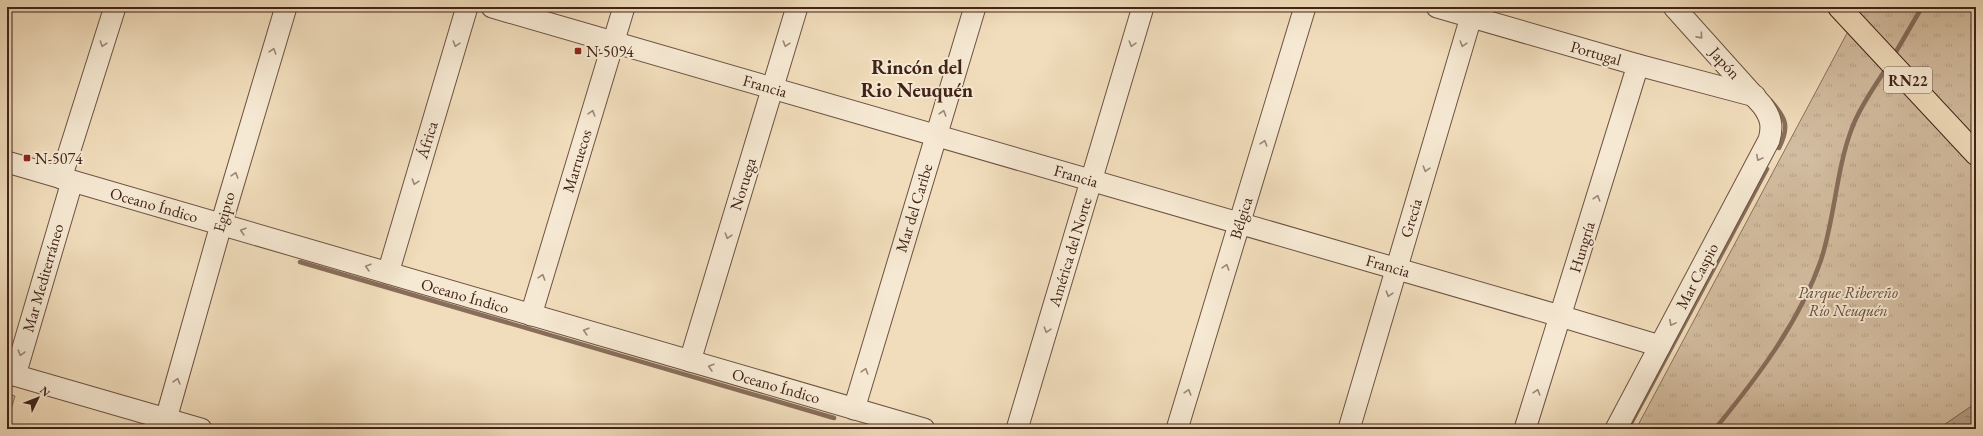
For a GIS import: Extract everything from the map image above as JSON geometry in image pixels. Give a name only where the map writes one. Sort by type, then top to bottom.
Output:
[{"type":"highway","name":"RN22","points":[[1839,7],[1976,154]]},
{"type":"street","name":"Mar Mediterráneo","points":[[11,374],[115,7]]},
{"type":"street","name":"Egipto","points":[[166,419],[221,225],[286,7]]},
{"type":"street","name":"África","points":[[388,273],[467,7]]},
{"type":"street","name":"Francia","points":[[492,7],[1396,268],[1660,346]]},
{"type":"street","name":"Marruecos","points":[[531,315],[624,7]]},
{"type":"street","name":"Noruega","points":[[690,361],[797,7]]},
{"type":"street","name":"Mar del Caribe","points":[[854,409],[975,7]]},
{"type":"street","name":"América del Norte","points":[[1017,429],[1144,7]]},
{"type":"street","name":"Bélgica","points":[[1177,429],[1305,7]]},
{"type":"street","name":"Portugal","points":[[1437,7],[1473,12],[1638,65],[1755,96]]},
{"type":"street","name":"Japón","points":[[1674,7],[1755,96],[1768,113],[1771,122]]},
{"type":"street","name":"Grecia","points":[[1348,429],[1473,12]]},
{"type":"street","name":"Hungría","points":[[1525,429],[1638,65]]},
{"type":"street","name":"Mar Caspio","points":[[1616,429],[1769,140],[1771,122]]},
{"type":"street","name":"Oceano Índico","points":[[7,162],[924,429]]},
{"type":"street","points":[[11,374],[202,429]]},
{"type":"green space","name":"Parque Ribereño Río Neuquén","points":[[1861,7],[1976,7],[1976,403],[1938,429],[1636,429]]},
{"type":"green space","points":[[7,394],[15,396],[7,423]]},
{"type":"water","points":[[1976,403],[1976,429],[1938,429]]},
{"type":"waterway","points":[[1893,57],[1922,7]]},
{"type":"waterway","points":[[1715,429],[1761,370],[1789,328],[1812,283],[1826,244],[1842,160],[1852,128],[1863,104],[1887,67]]},
{"type":"waterway","points":[[1771,101],[1780,112],[1785,123],[1784,134],[1779,148]]},
{"type":"waterway","points":[[1628,429],[1767,169]]},
{"type":"waterway","points":[[300,262],[834,418]]},
{"type":"place","name":"N-5094","points":[[578,51]]},
{"type":"place","name":"N-5074","points":[[27,158]]},
{"type":"district","name":"Rincón del Rio Neuquén","points":[[917,78]]}]
